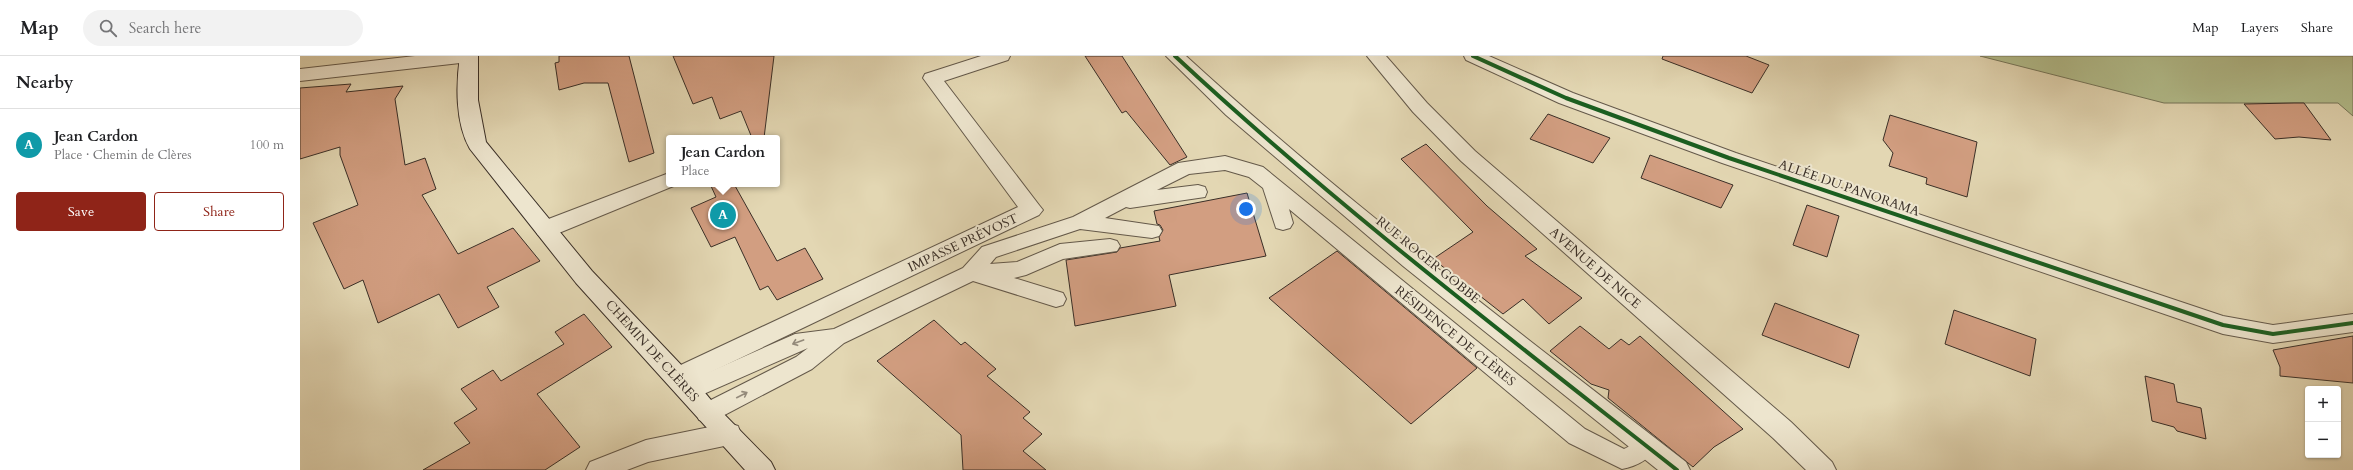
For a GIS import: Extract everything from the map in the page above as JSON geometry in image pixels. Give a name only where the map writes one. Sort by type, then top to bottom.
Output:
[{"type":"street","name":"CHEMIN DE CLÈRES","points":[[469,56],[466,82],[471,124],[478,144],[584,277],[684,384],[707,413],[729,434],[762,470]]},
{"type":"street","points":[[300,75],[469,56]]},
{"type":"street","name":"IMPASSE PRÉVOST","points":[[684,384],[1032,210],[932,78],[1001,56]]},
{"type":"street","name":"RUE ROGER GOBBE","points":[[1175,56],[1233,110],[1411,260],[1677,470]]},
{"type":"street","name":"AVENUE DE NICE","points":[[1376,56],[1394,79],[1442,131],[1503,189],[1782,430],[1823,470]]},
{"type":"street","name":"ALLÉE DU PANORAMA","points":[[1473,56],[1566,98],[1729,158],[2223,325],[2274,334],[2353,323]]},
{"type":"street","points":[[546,229],[666,181]]},
{"type":"street","points":[[599,470],[646,451],[729,434]]},
{"type":"lane","name":"RÉSIDENCE DE CLÈRES","points":[[707,413],[804,363],[837,337],[970,273],[989,252],[1080,222],[1185,168],[1225,163],[1256,172],[1577,436],[1622,459],[1632,457],[1646,445]]},
{"type":"lane","points":[[1272,186],[1283,223]]},
{"type":"lane","name":"RÉSIDENCE DE CLÈRES","points":[[1114,204],[1198,192]]},
{"type":"lane","name":"RÉSIDENCE DE CLÈRES","points":[[1080,222],[1152,231]]},
{"type":"lane","name":"RÉSIDENCE DE CLÈRES","points":[[970,273],[1019,270],[1060,252],[1110,246]]},
{"type":"lane","points":[[970,273],[1056,299]]},
{"type":"lane","name":"RÉSIDENCE DE CLÈRES","points":[[684,384],[802,340],[837,337]]},
{"type":"green space","points":[[1980,56],[2353,56],[2353,116],[2338,103],[2164,103]]},
{"type":"building","points":[[559,56],[629,56],[654,153],[629,162],[608,83],[584,83],[559,90],[555,63],[559,62]]},
{"type":"building","points":[[673,56],[774,56],[764,135],[751,135],[741,111],[720,119],[712,97],[693,104]]},
{"type":"building","points":[[1085,56],[1122,56],[1187,157],[1170,165],[1126,111],[1122,113]]},
{"type":"building","points":[[1663,56],[1746,56],[1769,65],[1752,93],[1662,59]]},
{"type":"building","points":[[351,84],[346,92],[403,86],[395,99],[405,165],[425,158],[436,189],[422,195],[458,254],[513,228],[540,261],[487,287],[499,307],[458,328],[439,294],[378,323],[363,280],[344,289],[313,223],[358,205],[340,155],[340,147],[300,159],[300,88]]},
{"type":"building","points":[[2304,103],[2331,140],[2299,137],[2275,139],[2244,104]]},
{"type":"building","points":[[1548,114],[1610,138],[1593,163],[1530,139]]},
{"type":"building","points":[[1890,115],[1977,142],[1967,197],[1926,184],[1927,178],[1889,166],[1893,153],[1883,140]]},
{"type":"building","points":[[1426,144],[1487,206],[1537,249],[1525,256],[1582,298],[1549,324],[1523,299],[1503,314],[1433,259],[1473,232],[1401,159]]},
{"type":"building","points":[[1650,155],[1733,185],[1721,208],[1641,178]]},
{"type":"building","points":[[711,187],[736,187],[777,261],[805,248],[823,279],[777,300],[768,286],[760,290],[735,237],[711,247],[691,208],[716,197]]},
{"type":"building","points":[[1247,193],[1266,256],[1169,275],[1176,306],[1075,326],[1066,260],[1117,252],[1120,248],[1160,241],[1159,237],[1163,230],[1160,225],[1157,224],[1154,211]]},
{"type":"building","points":[[1807,205],[1839,216],[1827,257],[1793,245]]},
{"type":"building","points":[[1337,251],[1477,368],[1411,424],[1269,298]]},
{"type":"building","points":[[1775,303],[1859,335],[1849,368],[1762,335]]},
{"type":"building","points":[[1954,310],[2036,339],[2030,376],[1945,344]]},
{"type":"building","points":[[584,314],[612,347],[537,394],[580,447],[545,470],[423,470],[470,443],[454,423],[477,409],[461,389],[493,370],[501,381],[564,344],[555,332]]},
{"type":"building","points":[[934,320],[961,345],[965,342],[996,369],[987,376],[1030,412],[1023,418],[1042,434],[1023,451],[1046,470],[963,470],[961,435],[877,361]]},
{"type":"building","points":[[1580,326],[1609,349],[1621,339],[1629,345],[1640,336],[1743,429],[1714,447],[1693,467],[1608,398],[1609,390],[1591,384],[1550,351]]},
{"type":"building","points":[[2353,336],[2353,383],[2280,376],[2280,367],[2273,350]]},
{"type":"building","points":[[2145,376],[2174,384],[2177,402],[2201,408],[2206,439],[2177,431],[2174,427],[2152,421]]},
{"type":"cycle path","points":[[1175,56],[1233,110],[1411,260],[1677,470]]},
{"type":"cycle path","points":[[1473,56],[1566,98],[1729,158],[2223,325],[2273,334],[2353,323]]},
{"type":"place","name":"Jean Cardon","points":[[723,215]]}]
